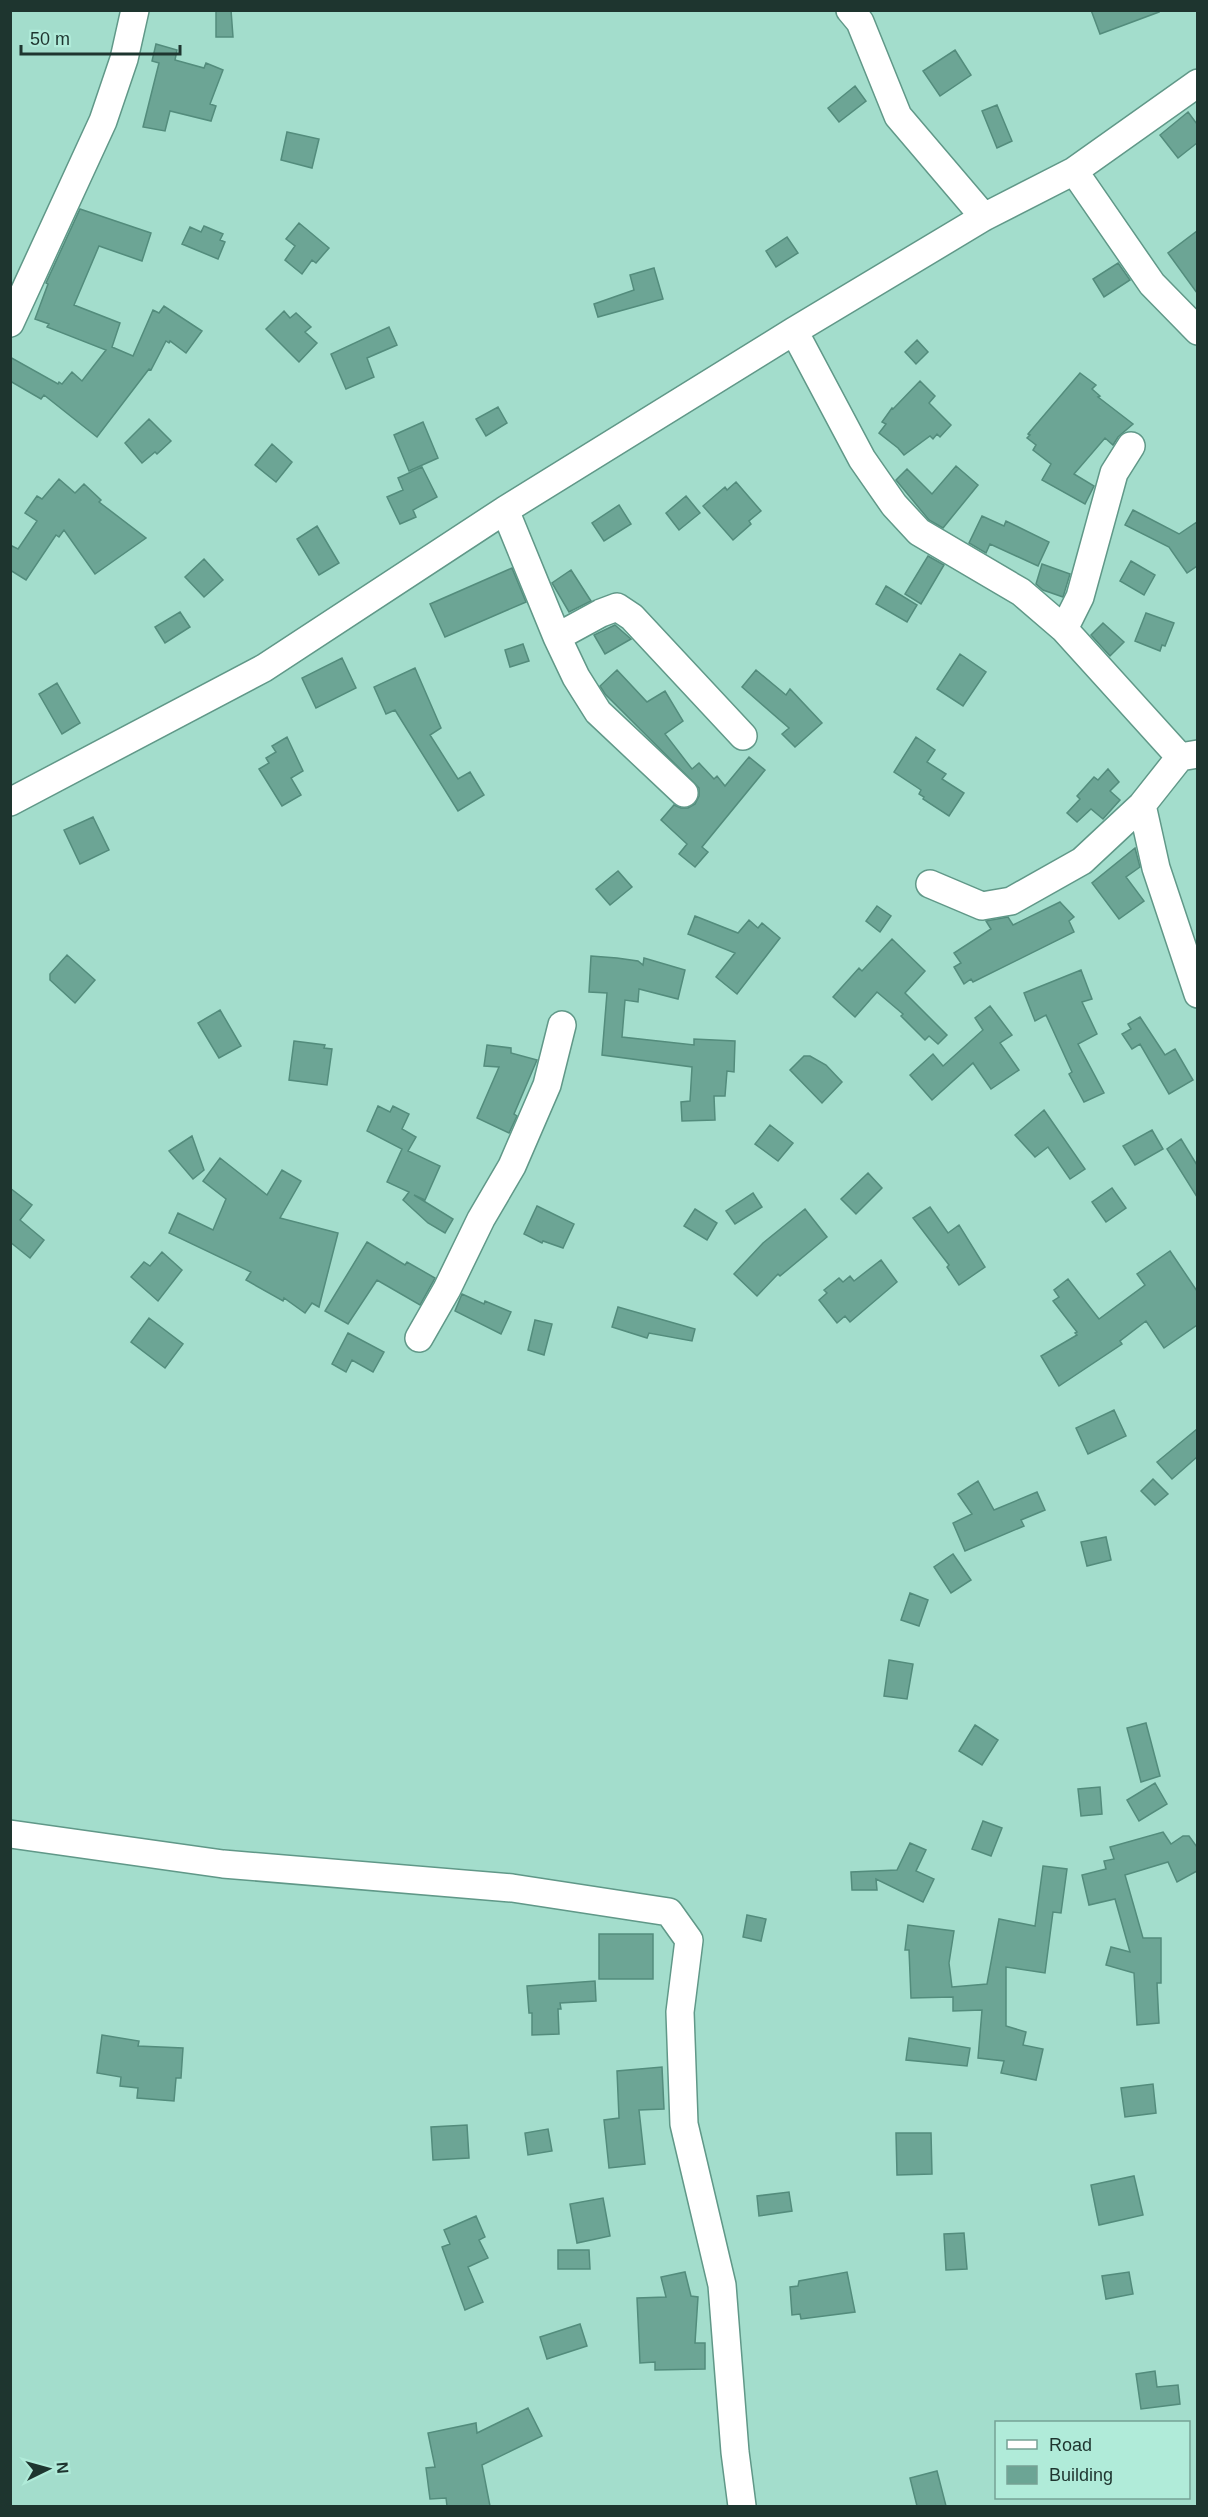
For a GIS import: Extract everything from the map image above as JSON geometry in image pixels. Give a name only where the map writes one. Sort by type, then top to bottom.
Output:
[{"type":"street","points":[[10,323],[103,121],[124,59],[135,10]]},
{"type":"street","points":[[850,10],[860,22],[898,116],[984,217]]},
{"type":"street","points":[[10,802],[264,668],[505,510],[794,331],[984,217],[1074,171],[1197,83]]},
{"type":"street","points":[[1074,171],[1152,284],[1197,331]]},
{"type":"street","points":[[794,331],[862,459],[894,505],[919,532],[1021,592],[1064,629],[1189,755],[1142,805],[1082,861],[1011,901],[982,906],[930,884]]},
{"type":"street","points":[[1064,629],[1080,597],[1114,473],[1131,446]]},
{"type":"street","points":[[505,510],[557,637],[576,677],[598,711],[684,794]]},
{"type":"street","points":[[557,637],[601,613],[617,608],[632,616],[743,736]]},
{"type":"street","points":[[1142,805],[1156,868],[1197,994]]},
{"type":"street","points":[[419,1338],[447,1289],[481,1219],[512,1166],[547,1085],[562,1025]]},
{"type":"street","points":[[10,1834],[223,1864],[512,1888],[669,1912],[689,1940],[680,2012],[684,2124],[722,2285],[735,2452],[742,2506]]},
{"type":"building","points":[[216,10],[231,10],[233,37],[216,37]]},
{"type":"building","points":[[1091,10],[1158,10],[1159,12],[1100,34]]},
{"type":"building","points":[[156,44],[177,50],[175,60],[204,68],[206,63],[223,70],[210,104],[216,106],[211,121],[170,111],[165,131],[143,127],[159,63],[152,61]]},
{"type":"building","points":[[955,50],[971,75],[940,96],[923,71]]},
{"type":"building","points":[[855,86],[866,101],[839,122],[828,108]]},
{"type":"building","points":[[997,105],[1012,141],[997,148],[982,111]]},
{"type":"building","points":[[1188,112],[1197,124],[1197,143],[1178,158],[1160,135]]},
{"type":"building","points":[[287,132],[319,139],[312,168],[281,160]]},
{"type":"building","points":[[80,209],[151,233],[142,261],[99,246],[74,305],[120,323],[112,347],[133,356],[153,310],[159,313],[164,306],[202,331],[186,353],[170,341],[169,343],[166,341],[151,370],[149,369],[97,437],[44,395],[41,399],[10,381],[10,357],[58,384],[59,382],[62,384],[72,372],[82,381],[106,350],[47,327],[49,324],[35,319],[48,284],[46,283]]},
{"type":"building","points":[[299,223],[329,248],[316,263],[312,260],[302,274],[285,260],[295,246],[286,239]]},
{"type":"building","points":[[204,226],[223,234],[220,240],[225,242],[218,259],[182,244],[190,227],[201,232]]},
{"type":"building","points":[[1197,231],[1197,293],[1168,253]]},
{"type":"building","points":[[787,237],[798,253],[776,267],[766,251]]},
{"type":"building","points":[[1118,263],[1130,280],[1104,297],[1093,279]]},
{"type":"building","points":[[654,268],[663,299],[598,317],[594,304],[634,290],[630,275]]},
{"type":"building","points":[[284,311],[290,318],[296,313],[311,327],[305,332],[317,343],[299,362],[266,329]]},
{"type":"building","points":[[389,327],[397,345],[367,358],[374,377],[346,389],[331,354]]},
{"type":"building","points":[[917,340],[928,352],[916,364],[905,352]]},
{"type":"building","points":[[1080,373],[1096,385],[1092,389],[1100,396],[1098,397],[1133,424],[1118,437],[1113,445],[1105,438],[1074,474],[1094,486],[1085,504],[1042,480],[1051,464],[1033,450],[1036,445],[1027,438]]},
{"type":"building","points":[[920,381],[935,396],[929,403],[951,425],[940,437],[937,434],[933,439],[930,436],[904,455],[879,433],[886,424],[882,422],[892,408]]},
{"type":"building","points":[[498,407],[507,423],[486,436],[476,419]]},
{"type":"building","points":[[149,419],[171,441],[157,454],[155,452],[142,463],[125,443]]},
{"type":"building","points":[[423,422],[438,458],[409,471],[394,435]]},
{"type":"building","points":[[272,444],[292,462],[276,482],[255,465]]},
{"type":"building","points":[[956,466],[978,485],[943,528],[929,520],[896,480],[907,469],[932,494]]},
{"type":"building","points":[[422,467],[437,497],[413,510],[416,517],[400,524],[387,497],[403,490],[398,478]]},
{"type":"building","points":[[59,479],[75,493],[84,484],[101,500],[99,502],[146,538],[95,574],[64,530],[59,537],[56,535],[26,580],[10,570],[10,545],[18,549],[37,521],[25,513],[37,496],[42,499]]},
{"type":"building","points":[[736,482],[761,511],[749,521],[751,524],[733,540],[703,506],[725,487],[727,490]]},
{"type":"building","points":[[686,496],[700,513],[679,530],[666,513]]},
{"type":"building","points":[[619,505],[631,524],[604,541],[592,523]]},
{"type":"building","points":[[1133,510],[1179,534],[1197,522],[1197,566],[1187,573],[1169,547],[1125,525]]},
{"type":"building","points":[[982,516],[1004,526],[1006,521],[1049,542],[1038,566],[990,544],[986,553],[969,543]]},
{"type":"building","points":[[317,526],[339,563],[319,575],[297,539]]},
{"type":"building","points":[[928,556],[944,565],[921,604],[905,594]]},
{"type":"building","points":[[204,559],[223,580],[204,597],[185,577]]},
{"type":"building","points":[[1131,561],[1155,575],[1144,595],[1120,581]]},
{"type":"building","points":[[1042,564],[1070,574],[1063,597],[1043,590],[1036,584]]},
{"type":"building","points":[[512,568],[526,602],[445,637],[430,604]]},
{"type":"building","points":[[571,570],[591,601],[569,612],[552,583]]},
{"type":"building","points":[[886,586],[917,605],[907,622],[876,604]]},
{"type":"building","points":[[180,612],[190,627],[165,643],[155,627]]},
{"type":"building","points":[[1146,613],[1174,623],[1165,646],[1162,645],[1160,651],[1135,641]]},
{"type":"building","points":[[1103,623],[1124,642],[1110,656],[1091,635]]},
{"type":"building","points":[[615,625],[631,639],[605,654],[594,635]]},
{"type":"building","points":[[523,644],[529,661],[510,667],[505,650]]},
{"type":"building","points":[[960,654],[986,672],[963,706],[937,689]]},
{"type":"building","points":[[342,658],[356,688],[316,708],[302,678]]},
{"type":"building","points":[[415,668],[441,728],[430,735],[458,779],[470,772],[484,795],[458,811],[395,710],[386,714],[374,687]]},
{"type":"building","points":[[617,670],[647,702],[665,691],[683,721],[665,734],[692,769],[699,763],[714,779],[717,776],[725,786],[749,757],[765,770],[702,847],[708,852],[695,867],[679,854],[687,844],[661,820],[674,805],[688,808],[695,804],[699,796],[699,788],[605,694],[600,686]]},
{"type":"building","points":[[756,670],[786,695],[790,689],[822,723],[795,747],[782,734],[789,728],[742,687]]},
{"type":"building","points":[[57,683],[80,723],[62,734],[39,694]]},
{"type":"building","points":[[287,737],[303,771],[291,778],[301,795],[282,806],[259,769],[269,763],[266,758],[276,752],[272,746]]},
{"type":"building","points":[[916,737],[935,750],[927,762],[946,774],[942,779],[964,793],[949,816],[923,799],[924,797],[919,794],[921,790],[894,772]]},
{"type":"building","points":[[1108,769],[1119,782],[1110,791],[1120,800],[1103,819],[1091,809],[1077,822],[1067,813],[1080,799],[1077,796],[1094,777],[1098,780]]},
{"type":"building","points":[[93,817],[109,850],[80,864],[64,830]]},
{"type":"building","points":[[1135,848],[1140,867],[1126,877],[1144,901],[1119,919],[1092,883]]},
{"type":"building","points":[[618,871],[632,887],[610,905],[596,889]]},
{"type":"building","points":[[1060,902],[1074,917],[1069,921],[1074,932],[973,982],[971,979],[964,984],[954,967],[961,963],[954,953],[991,929],[986,921],[1008,917],[1013,925]]},
{"type":"building","points":[[877,906],[891,916],[880,932],[866,921]]},
{"type":"building","points":[[695,916],[738,933],[749,920],[758,928],[762,923],[780,938],[737,994],[716,977],[735,953],[688,934]]},
{"type":"building","points":[[892,939],[925,971],[905,993],[947,1035],[938,1044],[929,1036],[925,1040],[901,1016],[903,1014],[877,992],[855,1017],[833,997],[859,968],[862,971]]},
{"type":"building","points":[[67,955],[95,980],[75,1003],[50,980],[50,974]]},
{"type":"building","points":[[591,956],[638,961],[643,965],[644,958],[685,970],[678,999],[639,989],[638,1002],[625,1000],[622,1037],[694,1045],[694,1039],[735,1041],[734,1072],[727,1071],[725,1096],[714,1096],[715,1120],[682,1121],[681,1102],[690,1101],[692,1067],[602,1055],[607,993],[589,992]]},
{"type":"building","points":[[1081,970],[1092,999],[1082,1002],[1097,1034],[1078,1044],[1104,1093],[1084,1102],[1069,1074],[1072,1072],[1046,1015],[1035,1021],[1024,993]]},
{"type":"building","points":[[990,1006],[1012,1035],[1000,1043],[1019,1070],[991,1089],[973,1063],[932,1100],[910,1075],[933,1054],[943,1066],[983,1030],[975,1018]]},
{"type":"building","points":[[220,1010],[241,1046],[219,1058],[198,1023]]},
{"type":"building","points":[[1140,1017],[1165,1055],[1175,1049],[1193,1080],[1169,1094],[1140,1044],[1132,1049],[1122,1034],[1131,1029],[1128,1024]]},
{"type":"building","points":[[294,1041],[325,1045],[324,1048],[332,1049],[327,1085],[289,1080]]},
{"type":"building","points":[[487,1045],[511,1048],[511,1053],[537,1060],[514,1114],[517,1116],[509,1133],[477,1118],[499,1067],[484,1066]]},
{"type":"building","points":[[804,1056],[810,1056],[826,1065],[842,1082],[822,1103],[790,1070]]},
{"type":"building","points":[[378,1106],[390,1112],[393,1106],[409,1114],[402,1129],[416,1137],[408,1151],[440,1166],[425,1200],[414,1195],[453,1219],[445,1233],[428,1223],[403,1200],[409,1192],[387,1182],[402,1149],[367,1131]]},
{"type":"building","points":[[1044,1110],[1085,1169],[1070,1179],[1048,1147],[1035,1157],[1015,1135]]},
{"type":"building","points":[[770,1125],[793,1143],[778,1161],[755,1144]]},
{"type":"building","points":[[1152,1130],[1163,1149],[1135,1165],[1123,1146]]},
{"type":"building","points":[[192,1136],[204,1170],[193,1179],[169,1151]]},
{"type":"building","points":[[1181,1139],[1197,1165],[1197,1197],[1167,1149]]},
{"type":"building","points":[[220,1158],[267,1195],[282,1170],[301,1181],[280,1218],[338,1233],[319,1307],[312,1303],[305,1313],[284,1298],[283,1301],[246,1280],[251,1272],[169,1233],[178,1213],[213,1230],[226,1199],[203,1181]]},
{"type":"building","points":[[868,1173],[882,1188],[856,1214],[841,1199]]},
{"type":"building","points":[[10,1188],[32,1205],[20,1220],[44,1240],[30,1258],[10,1242]]},
{"type":"building","points":[[1112,1188],[1126,1208],[1106,1222],[1092,1202]]},
{"type":"building","points":[[753,1193],[762,1207],[735,1224],[726,1211]]},
{"type":"building","points":[[537,1206],[574,1224],[563,1248],[543,1241],[542,1243],[524,1234]]},
{"type":"building","points":[[930,1207],[948,1233],[959,1225],[985,1267],[959,1285],[947,1267],[949,1265],[913,1218]]},
{"type":"building","points":[[695,1209],[717,1223],[707,1240],[684,1226]]},
{"type":"building","points":[[805,1209],[827,1237],[780,1276],[778,1274],[757,1296],[734,1274],[763,1243]]},
{"type":"building","points":[[367,1242],[405,1265],[407,1262],[435,1278],[420,1305],[377,1280],[348,1324],[325,1311]]},
{"type":"building","points":[[1170,1251],[1197,1291],[1197,1325],[1164,1348],[1146,1321],[1120,1341],[1122,1344],[1059,1386],[1041,1356],[1077,1335],[1075,1333],[1077,1332],[1053,1301],[1059,1297],[1054,1290],[1068,1279],[1099,1319],[1145,1285],[1137,1274]]},
{"type":"building","points":[[162,1252],[182,1270],[158,1301],[131,1277],[144,1262],[150,1266]]},
{"type":"building","points":[[881,1260],[897,1282],[850,1322],[845,1316],[837,1323],[819,1300],[827,1293],[824,1290],[839,1278],[843,1282],[850,1276],[854,1281]]},
{"type":"building","points":[[462,1294],[484,1304],[485,1301],[511,1312],[501,1334],[455,1311]]},
{"type":"building","points":[[618,1307],[695,1329],[692,1341],[649,1333],[647,1338],[612,1327]]},
{"type":"building","points":[[149,1318],[183,1344],[165,1368],[131,1342]]},
{"type":"building","points":[[535,1320],[552,1324],[544,1355],[528,1350]]},
{"type":"building","points":[[348,1333],[384,1352],[373,1372],[352,1360],[346,1372],[332,1364]]},
{"type":"building","points":[[1114,1410],[1126,1436],[1088,1454],[1076,1428]]},
{"type":"building","points":[[1197,1429],[1197,1457],[1172,1479],[1157,1462]]},
{"type":"building","points":[[1153,1479],[1168,1494],[1155,1505],[1141,1491]]},
{"type":"building","points":[[978,1481],[994,1510],[1037,1492],[1045,1510],[1021,1520],[1024,1526],[965,1551],[953,1523],[972,1514],[958,1494]]},
{"type":"building","points":[[1106,1537],[1111,1560],[1087,1566],[1081,1542]]},
{"type":"building","points":[[953,1554],[971,1580],[951,1593],[934,1567]]},
{"type":"building","points":[[910,1593],[928,1600],[919,1626],[901,1620]]},
{"type":"building","points":[[889,1660],[913,1664],[907,1699],[884,1696]]},
{"type":"building","points":[[1146,1723],[1160,1776],[1141,1782],[1127,1728]]},
{"type":"building","points":[[975,1725],[998,1740],[982,1765],[959,1751]]},
{"type":"building","points":[[1155,1783],[1167,1804],[1139,1821],[1127,1800]]},
{"type":"building","points":[[1100,1787],[1102,1814],[1081,1816],[1078,1789]]},
{"type":"building","points":[[983,1821],[1002,1828],[991,1856],[972,1849]]},
{"type":"building","points":[[1163,1832],[1171,1844],[1183,1836],[1189,1836],[1197,1847],[1197,1871],[1177,1882],[1168,1862],[1125,1875],[1143,1938],[1161,1938],[1161,1983],[1157,1983],[1159,2023],[1137,2025],[1134,1973],[1106,1965],[1111,1947],[1130,1952],[1115,1899],[1089,1905],[1082,1875],[1106,1869],[1104,1861],[1114,1859],[1110,1847]]},
{"type":"building","points":[[910,1843],[926,1850],[916,1871],[934,1879],[923,1902],[876,1879],[877,1890],[852,1890],[851,1872],[897,1870]]},
{"type":"building","points":[[1043,1866],[1067,1869],[1061,1913],[1053,1912],[1045,1973],[1006,1967],[1006,2026],[1026,2032],[1023,2045],[1043,2049],[1036,2080],[1001,2073],[1004,2061],[978,2058],[982,2010],[953,2011],[953,1997],[911,1998],[909,1950],[905,1950],[908,1925],[954,1931],[949,1963],[952,1987],[987,1984],[999,1919],[1035,1926]]},
{"type":"building","points":[[747,1915],[766,1919],[761,1941],[743,1937]]},
{"type":"building","points":[[599,1934],[653,1934],[653,1979],[599,1979]]},
{"type":"building","points":[[595,1981],[596,2001],[560,2003],[561,2009],[558,2009],[559,2034],[532,2035],[532,2013],[529,2013],[527,1986]]},
{"type":"building","points":[[102,2035],[139,2041],[138,2046],[183,2048],[181,2078],[176,2078],[174,2101],[137,2098],[138,2088],[120,2086],[121,2077],[97,2073]]},
{"type":"building","points":[[909,2038],[970,2048],[967,2066],[906,2060]]},
{"type":"building","points":[[662,2067],[664,2109],[639,2110],[645,2164],[609,2168],[604,2120],[619,2118],[617,2071]]},
{"type":"building","points":[[1153,2084],[1156,2113],[1125,2117],[1121,2088]]},
{"type":"building","points":[[467,2125],[469,2158],[433,2160],[431,2127]]},
{"type":"building","points":[[548,2129],[552,2151],[528,2155],[525,2133]]},
{"type":"building","points":[[896,2133],[931,2133],[932,2174],[897,2175]]},
{"type":"building","points":[[1134,2176],[1143,2215],[1099,2225],[1091,2185]]},
{"type":"building","points":[[789,2192],[792,2211],[759,2216],[757,2196]]},
{"type":"building","points":[[603,2198],[610,2236],[577,2243],[570,2204]]},
{"type":"building","points":[[476,2216],[485,2237],[479,2240],[488,2258],[468,2267],[483,2302],[465,2310],[442,2247],[450,2244],[444,2230]]},
{"type":"building","points":[[964,2233],[967,2269],[946,2270],[944,2234]]},
{"type":"building","points":[[558,2250],[589,2250],[590,2269],[558,2269]]},
{"type":"building","points":[[685,2272],[691,2296],[698,2297],[695,2343],[705,2343],[705,2369],[655,2370],[655,2362],[640,2363],[637,2298],[666,2297],[661,2277]]},
{"type":"building","points":[[847,2272],[855,2312],[801,2319],[800,2314],[792,2315],[790,2287],[798,2286],[799,2281]]},
{"type":"building","points":[[1129,2272],[1133,2294],[1106,2299],[1102,2276]]},
{"type":"building","points":[[580,2324],[587,2346],[547,2359],[540,2337]]},
{"type":"building","points":[[1155,2371],[1157,2387],[1178,2385],[1180,2404],[1141,2409],[1136,2374]]},
{"type":"building","points":[[528,2408],[542,2436],[482,2465],[490,2506],[447,2506],[446,2498],[430,2499],[426,2468],[435,2467],[428,2433],[476,2423],[477,2433]]},
{"type":"building","points":[[937,2471],[946,2506],[917,2506],[910,2478]]}]
